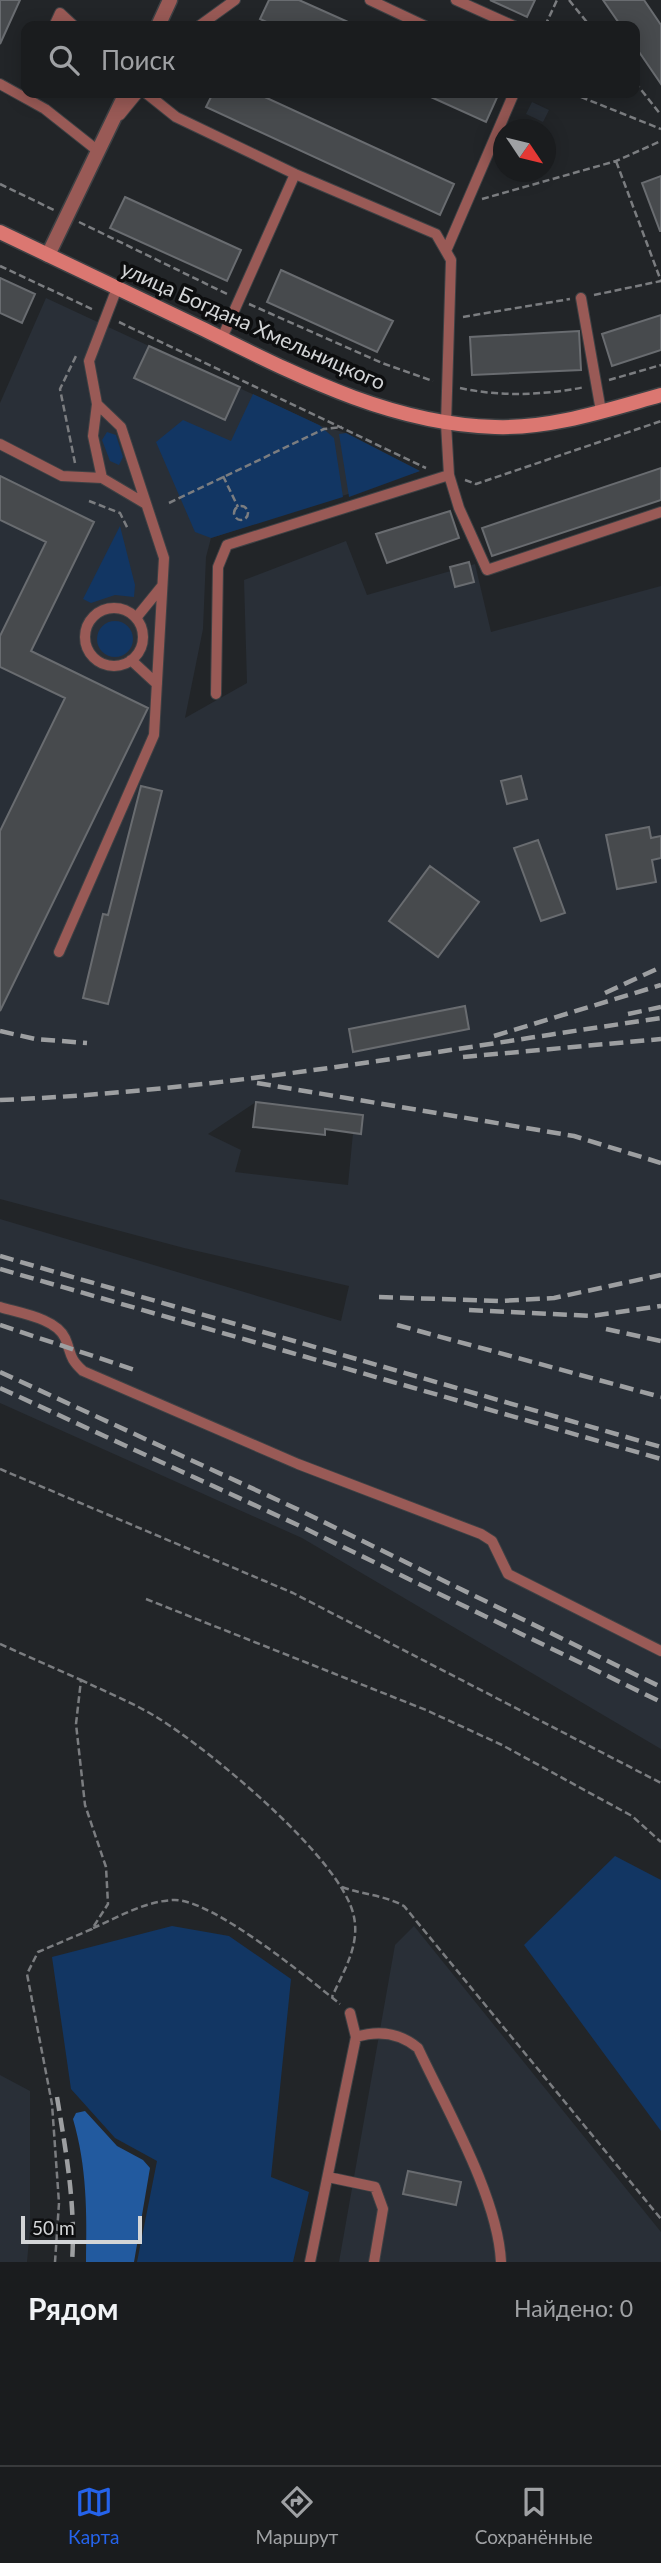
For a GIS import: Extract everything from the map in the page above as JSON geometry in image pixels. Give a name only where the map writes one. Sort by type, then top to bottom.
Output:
[{"type":"main road","name":"улица Богдана Хмельницкого","points":[[0,233],[222,338],[373,405],[446,424],[497,428],[536,425],[661,396]]},
{"type":"street","points":[[160,21],[170,0]]},
{"type":"street","points":[[48,255],[123,98]]},
{"type":"lane","points":[[205,21],[235,0]]},
{"type":"lane","points":[[370,0],[414,21]]},
{"type":"lane","points":[[456,0],[503,21]]},
{"type":"lane","points":[[57,21],[61,13],[69,21]]},
{"type":"lane","points":[[0,84],[21,96]]},
{"type":"lane","points":[[25,98],[45,109],[98,151]]},
{"type":"lane","points":[[106,132],[134,98]]},
{"type":"lane","points":[[152,98],[176,117],[295,174],[436,234],[452,260],[446,424],[449,474],[459,508],[487,570],[661,512]]},
{"type":"lane","points":[[446,251],[512,98]]},
{"type":"lane","points":[[222,338],[295,174]]},
{"type":"lane","points":[[102,478],[93,436],[97,404],[89,361],[117,288]]},
{"type":"lane","points":[[581,298],[601,411]]},
{"type":"lane","points":[[59,952],[154,735],[164,558],[121,427],[97,404]]},
{"type":"lane","points":[[0,444],[62,476],[102,478],[146,505]]},
{"type":"lane","points":[[216,694],[218,567],[227,545],[449,474]]},
{"type":"lane","points":[[136,618],[162,585]]},
{"type":"lane","points":[[110,608],[120,608],[136,618],[143,635],[138,653],[131,660],[113,666],[103,664],[88,652],[85,633],[94,616],[110,608]]},
{"type":"lane","points":[[131,660],[157,684]]},
{"type":"lane","points":[[0,1307],[54,1325],[64,1335],[69,1358],[83,1371],[298,1464],[481,1534],[492,1541],[509,1574],[661,1651]]},
{"type":"lane","points":[[310,2262],[356,2037],[350,2013]]},
{"type":"lane","points":[[356,2037],[372,2032],[405,2037],[418,2048],[477,2174],[491,2213],[501,2262]]},
{"type":"lane","points":[[328,2176],[375,2187],[383,2209],[374,2262]]},
{"type":"path","points":[[547,21],[557,0]]},
{"type":"path","points":[[569,0],[586,21]]},
{"type":"path","points":[[640,88],[661,115]]},
{"type":"path","points":[[584,98],[661,129]]},
{"type":"path","points":[[466,204],[616,161],[661,141]]},
{"type":"path","points":[[450,319],[581,298],[661,281],[616,161]]},
{"type":"path","points":[[0,184],[238,299],[382,363],[448,385],[474,391],[547,393],[597,384],[661,365]]},
{"type":"path","points":[[0,266],[427,468],[476,484],[661,421]]},
{"type":"path","points":[[76,356],[61,389],[78,477]]},
{"type":"path","points":[[169,503],[324,429],[344,427]]},
{"type":"path","points":[[223,476],[238,507]]},
{"type":"path","points":[[89,501],[120,513],[128,529]]},
{"type":"path","points":[[0,1469],[293,1593],[661,1783]]},
{"type":"path","points":[[146,1599],[426,1710],[502,1745],[632,1816],[661,1842]]},
{"type":"path","points":[[0,1644],[156,1717],[205,1751],[313,1849],[342,1887],[354,1916],[354,1950],[332,1997]]},
{"type":"path","points":[[81,1680],[76,1724],[85,1805],[106,1867],[108,1904],[92,1929]]},
{"type":"path","points":[[342,1887],[363,1895],[384,1895],[404,1906],[661,2219]]},
{"type":"path","points":[[55,2262],[59,2203],[52,2104],[27,1974],[38,1952],[145,1905],[176,1899],[217,1914],[350,2013]]},
{"type":"shaded area","points":[[532,102],[549,110],[544,119],[526,114]]},
{"type":"shaded area","points":[[46,298],[319,425],[346,433],[420,471],[211,538],[206,557],[203,629],[185,718],[247,683],[244,580],[346,541],[367,595],[475,564],[491,632],[661,586],[661,1749],[302,1538],[0,1403],[0,1219],[341,1321],[349,1286],[184,1248],[0,1199],[0,403]],"holes":[[[256,1102],[363,1115],[361,1133],[353,1133],[348,1185],[235,1172],[241,1150],[208,1134]]]},
{"type":"shaded area","points":[[253,394],[319,425],[334,438],[343,497],[211,538],[195,532],[156,442],[183,420],[231,441]]},
{"type":"shaded area","points":[[107,432],[116,435],[123,457],[119,465],[110,461],[102,440]]},
{"type":"shaded area","points":[[346,433],[420,471],[349,497],[339,434]]},
{"type":"shaded area","points":[[120,526],[135,585],[134,597],[115,595],[91,603],[83,599]]},
{"type":"shaded area","points":[[115,621],[128,626],[133,639],[128,652],[115,657],[102,652],[97,639],[102,626]]},
{"type":"shaded area","points":[[615,1856],[661,1880],[661,2131],[524,1945]]},
{"type":"shaded area","points":[[172,1926],[229,1936],[291,1979],[271,2177],[309,2192],[293,2262],[137,2262],[157,2161],[115,2138],[71,2089],[52,1957]]},
{"type":"shaded area","points":[[414,1926],[661,2232],[661,2262],[339,2262],[395,1945]]},
{"type":"shaded area","points":[[0,2075],[30,2091],[30,2229],[27,2262],[0,2262]]},
{"type":"shaded area","points":[[85,2111],[117,2146],[143,2160],[150,2168],[134,2262],[86,2262],[84,2172],[73,2119],[76,2113]]},
{"type":"building","points":[[0,0],[20,0],[0,44]]},
{"type":"building","points":[[269,0],[299,0],[346,21],[264,21],[260,19]]},
{"type":"building","points":[[490,0],[535,0],[527,17]]},
{"type":"building","points":[[603,0],[644,0],[661,25],[661,84],[640,53],[640,21],[618,21]]},
{"type":"building","points":[[210,98],[267,98],[454,184],[440,215],[206,107]]},
{"type":"building","points":[[433,98],[497,98],[486,122]]},
{"type":"building","points":[[661,176],[661,231],[660,231],[642,183]]},
{"type":"building","points":[[125,197],[241,250],[227,281],[110,228]]},
{"type":"building","points":[[281,270],[393,321],[377,352],[267,302]]},
{"type":"building","points":[[0,278],[35,294],[22,323],[0,313]]},
{"type":"building","points":[[661,315],[661,350],[612,366],[602,334]]},
{"type":"building","points":[[579,331],[581,370],[472,375],[470,337]]},
{"type":"building","points":[[149,346],[240,387],[225,420],[134,378]]},
{"type":"building","points":[[661,468],[661,500],[492,556],[482,528]]},
{"type":"building","points":[[0,476],[94,522],[31,651],[148,708],[0,1011],[0,831],[65,698],[0,667],[0,636],[46,542],[0,520]]},
{"type":"building","points":[[450,511],[459,538],[387,563],[376,534]]},
{"type":"building","points":[[469,562],[474,582],[455,587],[450,567]]},
{"type":"building","points":[[521,776],[527,799],[507,804],[501,781]]},
{"type":"building","points":[[141,786],[162,791],[108,1004],[83,998],[103,914],[108,915]]},
{"type":"building","points":[[649,827],[651,838],[661,836],[661,858],[652,860],[656,882],[617,889],[606,835]]},
{"type":"building","points":[[538,840],[565,913],[541,921],[514,848]]},
{"type":"building","points":[[430,866],[479,902],[438,957],[389,921]]},
{"type":"building","points":[[465,1006],[469,1029],[353,1052],[349,1029]]},
{"type":"building","points":[[256,1102],[363,1115],[361,1134],[325,1129],[325,1135],[253,1127]]},
{"type":"building","points":[[408,2171],[461,2182],[456,2205],[403,2194]]},
{"type":"railway","points":[[605,993],[661,967]]},
{"type":"railway","points":[[494,1036],[661,985]]},
{"type":"railway","points":[[628,1014],[661,1007]]},
{"type":"railway","points":[[0,1100],[249,1079],[661,1018]]},
{"type":"railway","points":[[0,1031],[35,1039],[87,1043]]},
{"type":"railway","points":[[463,1057],[661,1039]]},
{"type":"railway","points":[[257,1083],[574,1136],[661,1163]]},
{"type":"railway","points":[[0,1256],[661,1447]]},
{"type":"railway","points":[[0,1269],[661,1459]]},
{"type":"railway","points":[[379,1297],[499,1301],[554,1298],[661,1275]]},
{"type":"railway","points":[[469,1310],[592,1316],[661,1306]]},
{"type":"railway","points":[[0,1325],[138,1371]]},
{"type":"railway","points":[[397,1325],[661,1397]]},
{"type":"railway","points":[[606,1329],[661,1341]]},
{"type":"railway","points":[[0,1372],[297,1509],[661,1687]]},
{"type":"railway","points":[[0,1388],[300,1526],[661,1702]]},
{"type":"railway","points":[[57,2097],[71,2200],[72,2262]]}]
